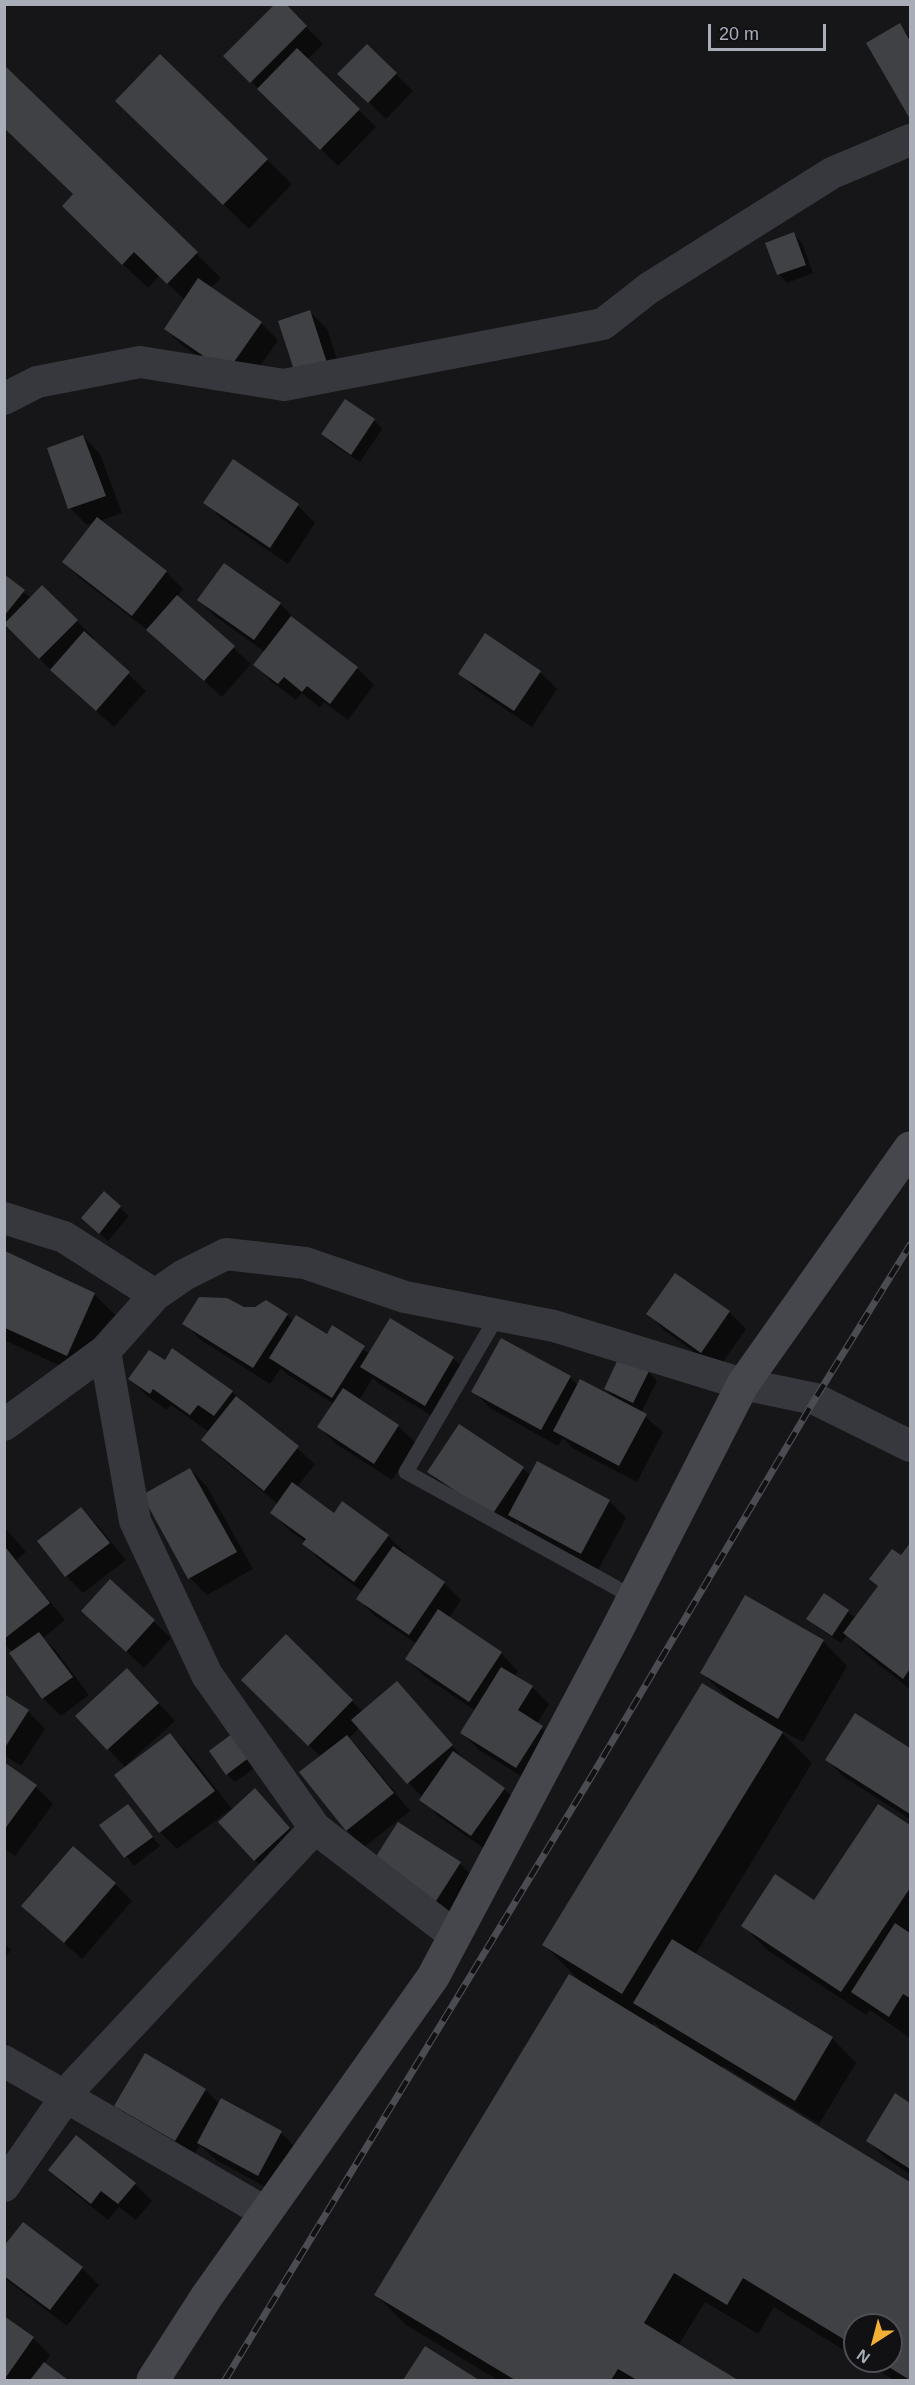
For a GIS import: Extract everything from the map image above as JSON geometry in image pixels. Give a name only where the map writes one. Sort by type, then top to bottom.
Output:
[{"type":"street","points":[[4,399],[37,382],[140,362],[284,385],[603,324],[649,288],[832,173],[910,140]]},
{"type":"street","points":[[153,2380],[265,2212],[433,1977],[743,1384],[910,1148]]},
{"type":"street","points":[[4,1218],[64,1237],[155,1295]]},
{"type":"street","points":[[4,1425],[105,1351],[155,1295],[184,1275],[226,1254],[305,1263],[405,1297],[555,1326],[743,1384],[815,1399],[910,1446]]},
{"type":"street","points":[[105,1351],[135,1521],[207,1675],[315,1828],[454,1935]]},
{"type":"street","points":[[4,2186],[75,2084],[315,1828]]},
{"type":"street","points":[[4,2061],[265,2212]]},
{"type":"lane","points":[[498,1315],[406,1472],[633,1597]]},
{"type":"building","points":[[275,4],[286,4],[307,26],[250,83],[223,56]]},
{"type":"building","points":[[900,23],[910,41],[910,119],[866,43]]},
{"type":"building","points":[[367,44],[397,73],[368,103],[337,74]]},
{"type":"building","points":[[297,48],[360,109],[320,150],[257,89]]},
{"type":"building","points":[[160,54],[268,159],[223,205],[115,101]]},
{"type":"building","points":[[4,65],[198,252],[167,284],[134,252],[122,265],[62,206],[73,194],[4,128]]},
{"type":"building","points":[[794,232],[806,265],[777,275],[765,243]]},
{"type":"building","points":[[198,278],[262,322],[227,372],[164,329]]},
{"type":"building","points":[[310,310],[327,363],[295,373],[278,321]]},
{"type":"building","points":[[345,399],[375,419],[351,455],[321,434]]},
{"type":"building","points":[[83,435],[106,496],[68,509],[47,448]]},
{"type":"building","points":[[233,459],[299,504],[270,548],[203,503]]},
{"type":"building","points":[[97,517],[167,571],[132,616],[62,562]]},
{"type":"building","points":[[224,563],[281,603],[254,640],[197,600]]},
{"type":"building","points":[[4,574],[25,590],[4,616]]},
{"type":"building","points":[[42,585],[78,620],[39,659],[4,624]]},
{"type":"building","points":[[177,595],[235,646],[204,681],[146,630]]},
{"type":"building","points":[[291,616],[358,667],[330,704],[307,686],[302,692],[284,677],[278,684],[253,665]]},
{"type":"building","points":[[84,631],[130,672],[96,711],[50,670]]},
{"type":"building","points":[[485,633],[541,671],[514,711],[458,674]]},
{"type":"building","points":[[104,1191],[121,1206],[99,1234],[81,1218]]},
{"type":"building","points":[[5,1251],[95,1293],[67,1356],[5,1328]]},
{"type":"building","points":[[675,1273],[730,1311],[701,1353],[646,1314]]},
{"type":"building","points":[[199,1297],[227,1298],[244,1307],[255,1307],[266,1300],[288,1314],[253,1368],[182,1324]]},
{"type":"building","points":[[296,1315],[327,1334],[332,1325],[365,1346],[332,1398],[269,1358]]},
{"type":"building","points":[[390,1318],[454,1357],[425,1406],[360,1367]]},
{"type":"building","points":[[501,1338],[571,1376],[541,1430],[471,1392]]},
{"type":"building","points":[[172,1348],[233,1391],[214,1416],[198,1405],[190,1415],[153,1389],[150,1394],[128,1379],[149,1350],[165,1360]]},
{"type":"building","points":[[619,1357],[649,1371],[633,1403],[604,1389]]},
{"type":"building","points":[[580,1379],[647,1414],[619,1466],[553,1431]]},
{"type":"building","points":[[343,1388],[399,1425],[374,1464],[317,1427]]},
{"type":"building","points":[[236,1396],[299,1446],[264,1491],[201,1440]]},
{"type":"building","points":[[459,1424],[524,1467],[492,1515],[427,1472]]},
{"type":"building","points":[[537,1461],[610,1500],[581,1554],[508,1515]]},
{"type":"building","points":[[190,1468],[237,1552],[188,1579],[142,1495]]},
{"type":"building","points":[[292,1482],[334,1513],[342,1501],[389,1535],[354,1582],[302,1544],[306,1539],[270,1513]]},
{"type":"building","points":[[81,1507],[110,1543],[65,1577],[37,1541]]},
{"type":"building","points":[[910,1543],[910,1669],[903,1679],[843,1633],[878,1586],[869,1579],[892,1549],[901,1555]]},
{"type":"building","points":[[393,1546],[445,1582],[409,1635],[356,1599]]},
{"type":"building","points":[[6,1548],[50,1603],[4,1639],[4,1550]]},
{"type":"building","points":[[110,1579],[155,1620],[126,1652],[81,1611]]},
{"type":"building","points":[[824,1593],[849,1610],[832,1636],[806,1619]]},
{"type":"building","points":[[745,1595],[824,1640],[778,1719],[700,1673]]},
{"type":"building","points":[[438,1609],[502,1652],[469,1702],[405,1659]]},
{"type":"building","points":[[39,1632],[73,1677],[42,1699],[9,1653]]},
{"type":"building","points":[[286,1634],[353,1700],[308,1746],[241,1680]]},
{"type":"building","points":[[501,1667],[533,1686],[518,1710],[543,1726],[516,1768],[460,1733]]},
{"type":"building","points":[[127,1668],[159,1703],[107,1750],[75,1716]]},
{"type":"building","points":[[397,1681],[453,1745],[407,1784],[351,1720]]},
{"type":"building","points":[[702,1683],[783,1732],[622,1994],[542,1945]]},
{"type":"building","points":[[4,1694],[29,1710],[4,1749]]},
{"type":"building","points":[[855,1713],[910,1748],[910,1814],[825,1760]]},
{"type":"building","points":[[170,1733],[215,1791],[159,1833],[114,1775]]},
{"type":"building","points":[[233,1733],[250,1757],[226,1775],[209,1751]]},
{"type":"building","points":[[347,1735],[394,1793],[346,1831],[299,1772]]},
{"type":"building","points":[[453,1751],[505,1788],[471,1836],[419,1800]]},
{"type":"building","points":[[4,1762],[37,1785],[4,1830]]},
{"type":"building","points":[[255,1788],[290,1828],[254,1861],[218,1822]]},
{"type":"building","points":[[128,1804],[153,1837],[124,1858],[99,1825]]},
{"type":"building","points":[[878,1804],[910,1825],[910,1888],[841,1992],[741,1926],[775,1874],[814,1900]]},
{"type":"building","points":[[398,1822],[461,1862],[436,1901],[373,1861]]},
{"type":"building","points":[[73,1846],[116,1883],[64,1943],[21,1906]]},
{"type":"building","points":[[895,1923],[910,1933],[910,1998],[903,1994],[889,2017],[851,1992]]},
{"type":"building","points":[[672,1939],[833,2037],[795,2101],[633,2003]]},
{"type":"building","points":[[569,1974],[910,2182],[910,2380],[899,2373],[903,2373],[903,2313],[843,2313],[843,2339],[743,2278],[727,2305],[674,2273],[644,2323],[738,2380],[637,2380],[618,2369],[611,2380],[515,2380],[374,2295]]},
{"type":"building","points":[[145,2053],[206,2089],[175,2141],[114,2106]]},
{"type":"building","points":[[895,2093],[910,2103],[910,2169],[866,2141]]},
{"type":"building","points":[[221,2098],[282,2131],[258,2176],[197,2143]]},
{"type":"building","points":[[76,2135],[136,2183],[118,2204],[101,2191],[91,2204],[48,2170]]},
{"type":"building","points":[[23,2222],[83,2267],[50,2310],[4,2276],[4,2246]]},
{"type":"building","points":[[4,2316],[34,2337],[4,2380]]},
{"type":"building","points":[[425,2346],[479,2380],[403,2380]]},
{"type":"building","points":[[44,2362],[68,2380],[30,2380]]},
{"type":"railway","points":[[225,2380],[593,1774],[815,1399],[910,1245]]}]
